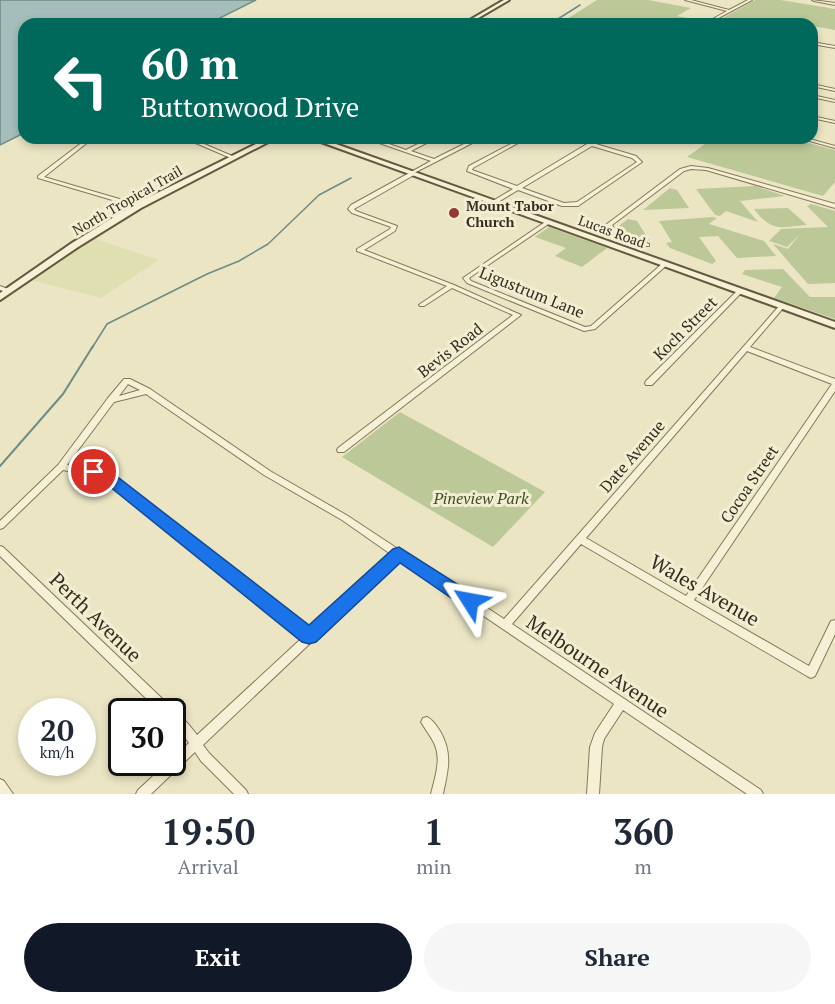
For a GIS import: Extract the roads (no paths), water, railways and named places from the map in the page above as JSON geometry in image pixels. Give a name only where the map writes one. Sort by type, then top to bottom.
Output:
[{"type":"street","points":[[476,18],[507,0]]},
{"type":"street","points":[[570,0],[578,2]]},
{"type":"street","points":[[687,0],[730,11]]},
{"type":"street","points":[[720,18],[748,0]]},
{"type":"street","points":[[814,0],[835,4]]},
{"type":"street","points":[[820,44],[835,47]]},
{"type":"street","points":[[818,86],[835,90]]},
{"type":"street","points":[[818,97],[835,101]]},
{"type":"street","points":[[818,118],[835,122]]},
{"type":"street","points":[[818,142],[835,147]]},
{"type":"street","points":[[83,144],[40,177],[138,206]]},
{"type":"street","points":[[201,144],[235,158]]},
{"type":"street","name":"North Tropical Trail","points":[[0,297],[4,289],[138,206],[262,144]]},
{"type":"street","name":"Lucas Road","points":[[330,144],[835,325]]},
{"type":"street","points":[[385,144],[435,161]]},
{"type":"street","points":[[407,151],[422,144]]},
{"type":"street","points":[[411,173],[468,144]]},
{"type":"street","points":[[493,203],[516,189],[591,144],[639,160],[639,163],[572,206],[516,189],[469,171],[471,167],[514,144]]},
{"type":"street","points":[[647,245],[614,231],[609,225],[683,170],[692,167],[835,206]]},
{"type":"street","name":"Bevis Road","points":[[340,450],[518,315],[452,286],[359,250],[393,231],[394,226],[354,212],[351,209],[353,206],[411,173]]},
{"type":"street","name":"Ligustrum Lane","points":[[548,222],[466,278],[469,282],[584,329],[593,328],[665,264]]},
{"type":"street","points":[[422,305],[452,286]]},
{"type":"street","name":"Koch Street","points":[[649,383],[740,291]]},
{"type":"street","name":"Date Avenue","points":[[505,625],[782,306]]},
{"type":"street","points":[[747,348],[835,384]]},
{"type":"street","name":"Melbourne Avenue","points":[[111,400],[127,381],[147,391],[267,473],[345,518],[757,794]]},
{"type":"street","name":"Cocoa Street","points":[[688,600],[835,384]]},
{"type":"street","points":[[0,526],[61,467],[111,400],[147,391]]},
{"type":"street","points":[[61,467],[94,472],[110,478],[309,636]]},
{"type":"street","name":"Wales Avenue","points":[[580,539],[811,673],[835,624]]},
{"type":"street","name":"Perth Avenue","points":[[0,550],[154,698]]},
{"type":"street","points":[[142,794],[399,554]]},
{"type":"street","points":[[593,794],[596,747],[599,737],[621,704]]},
{"type":"street","points":[[427,722],[441,742],[444,760],[437,794]]},
{"type":"street","points":[[186,732],[242,794]]},
{"type":"street","points":[[0,785],[7,794]]},
{"type":"water","points":[[0,0],[256,0],[220,18],[18,18],[18,136],[0,145]]},
{"type":"waterway","points":[[559,18],[580,5]]},
{"type":"waterway","points":[[92,348],[107,324],[207,274],[239,261],[268,244],[319,195],[351,178]]},
{"type":"waterway","points":[[0,466],[63,394],[93,346]]},
{"type":"place","name":"Mount Tabor Church","points":[[454,213]]},
{"type":"park label","name":"Pineview Park","points":[[481,498]]}]
